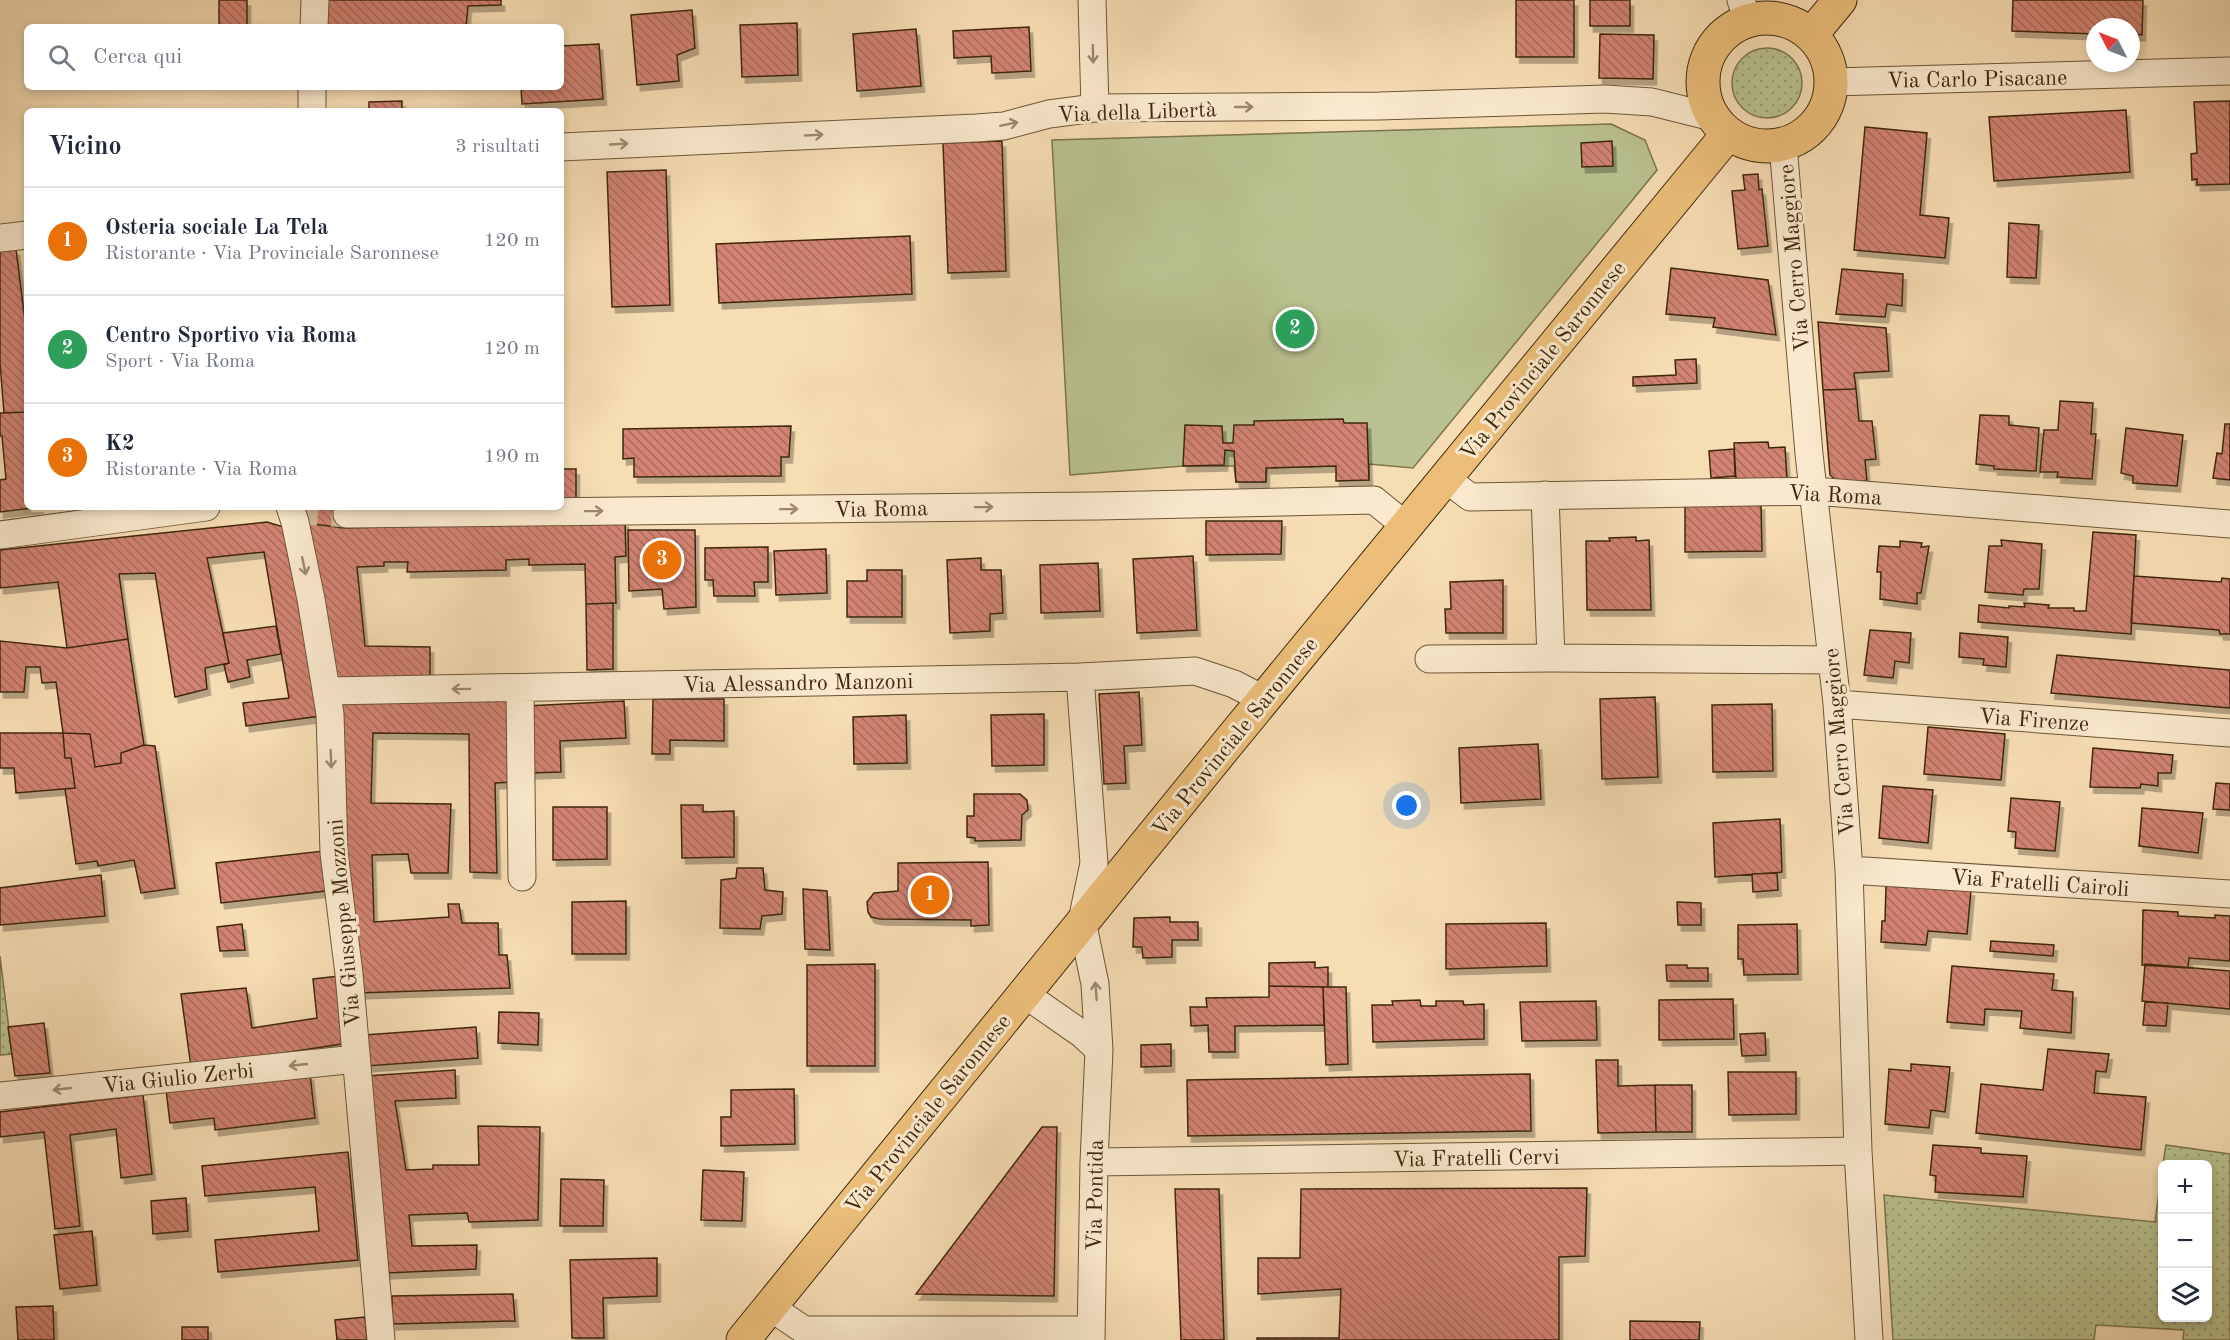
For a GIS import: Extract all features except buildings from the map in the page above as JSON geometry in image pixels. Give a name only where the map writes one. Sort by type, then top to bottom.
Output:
[{"type":"main road","points":[[1811,35],[1840,0]]},
{"type":"main road","points":[[1744,10],[1765,18],[1782,19],[1797,25],[1811,35],[1826,56],[1832,81],[1828,103],[1818,121],[1803,136],[1783,145],[1755,146],[1720,125],[1706,104],[1703,89],[1706,60],[1713,47],[1734,27],[1744,10]]},
{"type":"main road","name":"Via Provinciale Saronnese","points":[[743,1340],[1023,993],[1445,478],[1720,125]]},
{"type":"street","points":[[314,24],[315,0]]},
{"type":"street","points":[[1092,0],[1095,108]]},
{"type":"street","name":"Via Carlo Pisacane","points":[[1832,81],[2230,71]]},
{"type":"street","points":[[312,90],[312,108]]},
{"type":"street","name":"Via della Libertà","points":[[564,147],[1004,126],[1049,114],[1095,108],[1379,106],[1605,99],[1652,102],[1720,125]]},
{"type":"street","name":"Via Cerro Maggiore","points":[[1783,145],[1809,454],[1837,704],[1849,870],[1858,1151],[1869,1340]]},
{"type":"street","points":[[0,238],[24,235]]},
{"type":"street","name":"Via Roma","points":[[1445,478],[1470,497],[1814,491],[2230,524]]},
{"type":"street","points":[[1545,495],[1551,658]]},
{"type":"street","name":"Via Roma","points":[[347,514],[1097,506],[1374,500],[1406,526]]},
{"type":"street","points":[[0,535],[52,517],[160,510]]},
{"type":"street","name":"Via Giuseppe Mozzoni","points":[[292,510],[311,599],[330,714],[334,853],[349,974],[381,1340]]},
{"type":"street","points":[[1429,659],[1832,660]]},
{"type":"street","name":"Via Alessandro Manzoni","points":[[327,691],[1080,677],[1195,671],[1234,684],[1263,699]]},
{"type":"street","points":[[1080,677],[1094,863],[1082,921]]},
{"type":"street","points":[[520,688],[522,877]]},
{"type":"street","name":"Via Firenze","points":[[1837,704],[2230,733]]},
{"type":"street","name":"Via Fratelli Cairoli","points":[[1849,870],[2230,894]]},
{"type":"street","name":"Via Pontida","points":[[1082,921],[1095,984],[1099,1050],[1094,1162],[1091,1335]]},
{"type":"street","points":[[1023,993],[1082,1034],[1099,1050]]},
{"type":"street","name":"Via Giulio Zerbi","points":[[0,1096],[356,1059]]},
{"type":"street","name":"Via Fratelli Cervi","points":[[1094,1162],[1858,1151]]},
{"type":"street","points":[[770,1307],[804,1330],[1091,1335]]},
{"type":"green space","points":[[1767,48],[1786,54],[1796,64],[1802,83],[1796,102],[1786,112],[1767,118],[1748,112],[1738,102],[1732,83],[1738,64],[1748,54]]},
{"type":"green space","points":[[1611,124],[1645,140],[1657,170],[1413,468],[1369,464],[1369,480],[1336,466],[1267,468],[1266,482],[1236,482],[1234,466],[1183,466],[1070,475],[1052,140]]},
{"type":"green space","points":[[0,956],[12,1054],[0,1055]]},
{"type":"green space","points":[[2166,1145],[2230,1154],[2230,1340],[2183,1340],[2184,1330],[2096,1325],[2094,1340],[1893,1340],[1884,1195],[2155,1222],[2158,1199],[2158,1322],[2212,1322],[2212,1160],[2164,1160]]},
{"type":"tunnel","points":[[291,510],[347,514]]},
{"type":"place","name":"Centro Sportivo via Roma","points":[[1295,329]]},
{"type":"place","name":"K2","points":[[662,560]]},
{"type":"place","name":"Osteria sociale La Tela","points":[[930,895]]}]
